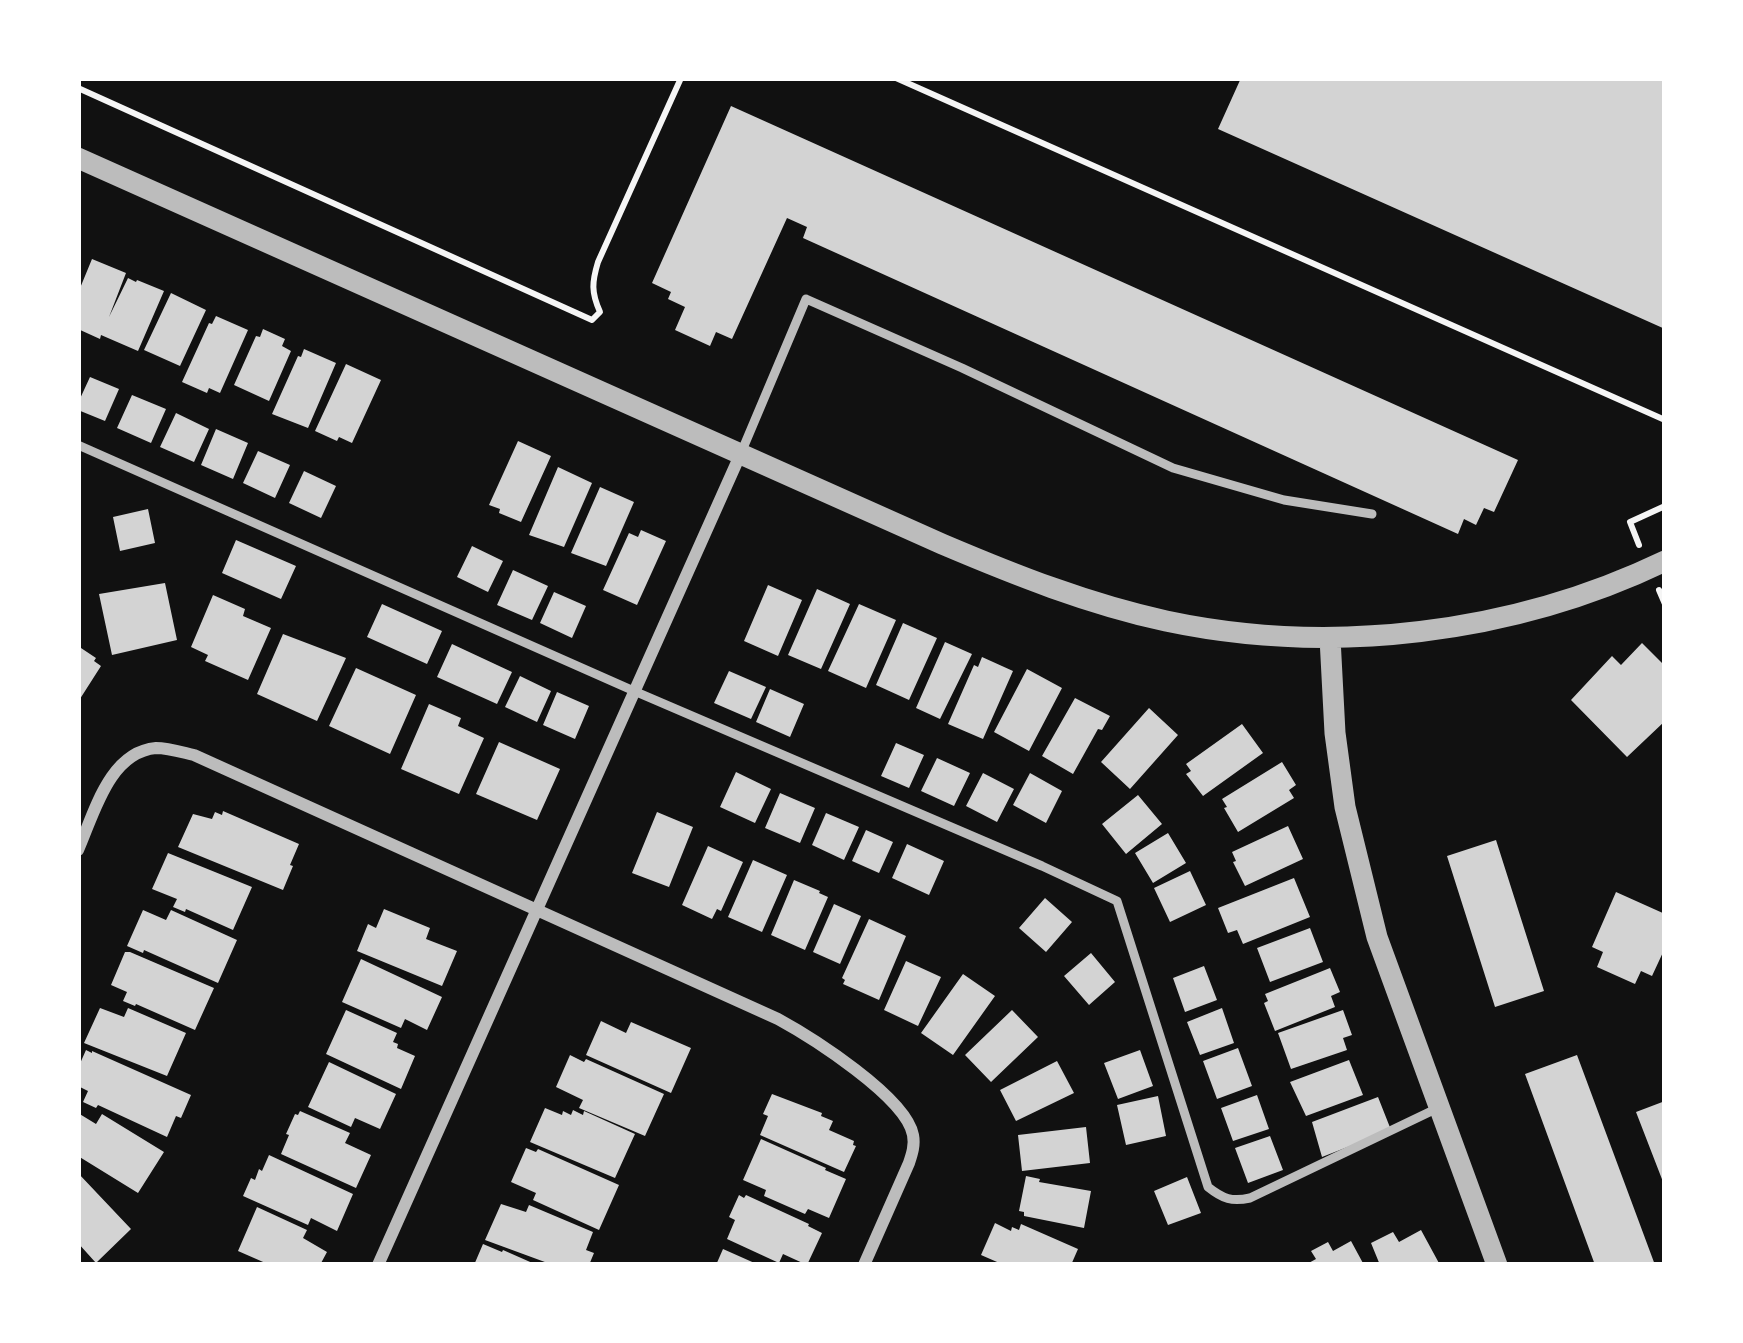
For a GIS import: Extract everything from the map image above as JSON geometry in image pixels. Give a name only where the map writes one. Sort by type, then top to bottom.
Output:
[{"type":"street","points":[[78,158],[1002,569],[1098,604],[1237,632],[1330,638],[1387,635],[1516,613],[1614,583],[1665,561]]},
{"type":"street","points":[[378,1265],[741,453]]},
{"type":"street","points":[[1330,638],[1335,733],[1346,807],[1377,937],[1497,1265]]},
{"type":"street","points":[[78,850],[115,770],[141,751],[157,748],[194,755],[778,1019],[810,1036],[888,1097],[914,1134],[909,1163],[864,1265]]},
{"type":"lane","points":[[741,453],[806,299],[1173,469],[1284,500],[1372,514]]},
{"type":"lane","points":[[78,445],[1117,901],[1208,1187],[1221,1198],[1250,1198],[1439,1107]]},
{"type":"path","points":[[78,88],[592,320],[600,312],[592,295],[598,262],[681,78]]},
{"type":"path","points":[[896,78],[1665,420]]},
{"type":"path","points":[[1640,545],[1630,522],[1665,506]]},
{"type":"building","points":[[1241,78],[1665,78],[1665,329],[1218,129]]},
{"type":"building","points":[[731,106],[1518,460],[1494,512],[1484,508],[1476,525],[1464,519],[1458,534],[803,238],[807,227],[787,218],[732,339],[716,332],[710,346],[675,330],[685,307],[668,299],[671,292],[652,283]]},
{"type":"building","points":[[92,259],[126,273],[109,317],[128,278],[164,291],[138,351],[78,329],[78,293]]},
{"type":"building","points":[[171,293],[206,310],[180,366],[144,350]]},
{"type":"building","points":[[216,316],[248,330],[220,393],[209,388],[207,393],[182,382]]},
{"type":"building","points":[[263,329],[285,339],[282,346],[291,351],[269,401],[234,385]]},
{"type":"building","points":[[304,349],[336,363],[308,428],[272,414]]},
{"type":"building","points":[[346,364],[381,380],[352,443],[315,431]]},
{"type":"building","points":[[90,377],[119,389],[105,421],[78,410]]},
{"type":"building","points":[[132,395],[166,409],[151,443],[117,428]]},
{"type":"building","points":[[176,413],[209,429],[194,462],[160,447]]},
{"type":"building","points":[[216,429],[248,443],[233,479],[201,465]]},
{"type":"building","points":[[518,441],[551,456],[521,522],[489,505]]},
{"type":"building","points":[[258,451],[290,465],[275,498],[243,483]]},
{"type":"building","points":[[558,467],[592,483],[564,547],[529,535]]},
{"type":"building","points":[[304,471],[336,486],[321,518],[289,503]]},
{"type":"building","points":[[600,487],[634,502],[606,566],[571,553]]},
{"type":"building","points":[[148,509],[155,543],[120,551],[113,517]]},
{"type":"building","points":[[641,530],[666,541],[637,605],[603,590],[629,533],[638,537]]},
{"type":"building","points":[[236,540],[296,566],[281,599],[222,573]]},
{"type":"building","points":[[472,546],[503,561],[488,592],[457,577]]},
{"type":"building","points":[[513,570],[548,586],[532,620],[497,605]]},
{"type":"building","points":[[165,583],[177,640],[112,655],[99,594]]},
{"type":"building","points":[[768,585],[802,600],[778,656],[744,641]]},
{"type":"building","points":[[817,589],[850,604],[821,669],[788,655]]},
{"type":"building","points":[[554,592],[586,606],[572,638],[540,623]]},
{"type":"building","points":[[213,595],[245,609],[243,616],[271,628],[248,680],[205,661],[208,655],[191,647]]},
{"type":"building","points":[[382,604],[442,631],[427,664],[367,637]]},
{"type":"building","points":[[859,604],[896,620],[866,688],[828,671]]},
{"type":"building","points":[[903,623],[937,638],[909,700],[876,685]]},
{"type":"building","points":[[283,634],[346,658],[317,721],[257,694]]},
{"type":"building","points":[[945,642],[972,654],[940,719],[916,708]]},
{"type":"building","points":[[1642,643],[1665,666],[1665,721],[1627,757],[1571,700],[1612,656],[1621,665]]},
{"type":"building","points":[[452,644],[512,672],[497,704],[437,677]]},
{"type":"building","points":[[78,646],[101,666],[78,702]]},
{"type":"building","points":[[982,657],[1013,671],[983,739],[948,724]]},
{"type":"building","points":[[356,668],[416,695],[390,754],[329,726]]},
{"type":"building","points":[[1027,669],[1062,688],[1029,751],[994,732]]},
{"type":"building","points":[[729,671],[766,687],[751,719],[714,703]]},
{"type":"building","points":[[520,676],[551,691],[537,722],[505,707]]},
{"type":"building","points":[[770,689],[804,704],[790,737],[756,722]]},
{"type":"building","points":[[557,692],[589,706],[575,739],[543,725]]},
{"type":"building","points":[[1075,698],[1110,716],[1073,774],[1042,756]]},
{"type":"building","points":[[429,704],[461,718],[458,726],[484,738],[459,794],[401,769]]},
{"type":"building","points":[[1149,708],[1178,735],[1130,789],[1101,762]]},
{"type":"building","points":[[1242,724],[1263,753],[1203,796],[1186,774],[1191,771],[1186,764]]},
{"type":"building","points":[[499,742],[560,769],[537,820],[476,794]]},
{"type":"building","points":[[896,743],[924,755],[909,788],[881,776]]},
{"type":"building","points":[[937,758],[970,773],[954,806],[921,791]]},
{"type":"building","points":[[1282,762],[1296,785],[1289,790],[1294,798],[1238,832],[1222,799]]},
{"type":"building","points":[[736,772],[771,789],[755,823],[720,807]]},
{"type":"building","points":[[983,773],[1014,789],[997,822],[966,806]]},
{"type":"building","points":[[1030,773],[1062,791],[1046,823],[1013,805]]},
{"type":"building","points":[[780,793],[815,808],[800,843],[765,828]]},
{"type":"building","points":[[1138,795],[1162,824],[1126,854],[1102,824]]},
{"type":"building","points":[[223,811],[299,844],[283,890],[178,847],[193,814],[212,819],[215,812],[222,815]]},
{"type":"building","points":[[657,812],[693,827],[669,887],[632,873]]},
{"type":"building","points":[[826,813],[859,827],[844,860],[812,845]]},
{"type":"building","points":[[1288,826],[1303,859],[1245,886],[1232,852]]},
{"type":"building","points":[[866,830],[893,842],[879,873],[852,861]]},
{"type":"building","points":[[1168,833],[1186,863],[1153,883],[1135,853]]},
{"type":"building","points":[[1496,840],[1544,991],[1495,1007],[1447,856]]},
{"type":"building","points":[[907,844],[944,861],[929,895],[892,878]]},
{"type":"building","points":[[708,846],[743,862],[721,911],[717,909],[712,919],[682,905]]},
{"type":"building","points":[[168,853],[252,887],[233,930],[173,907],[177,899],[152,889]]},
{"type":"building","points":[[753,860],[787,875],[762,932],[728,917]]},
{"type":"building","points":[[1190,871],[1206,905],[1170,922],[1154,888]]},
{"type":"building","points":[[1294,878],[1310,917],[1243,944],[1237,930],[1228,933],[1218,908]]},
{"type":"building","points":[[794,880],[828,897],[805,950],[771,935]]},
{"type":"building","points":[[1616,892],[1665,914],[1665,948],[1652,976],[1641,971],[1635,984],[1597,967],[1603,952],[1592,947]]},
{"type":"building","points":[[1045,898],[1072,922],[1046,952],[1019,928]]},
{"type":"building","points":[[834,904],[861,916],[840,964],[813,952]]},
{"type":"building","points":[[384,909],[430,928],[426,939],[457,951],[442,986],[357,951],[368,924],[376,928]]},
{"type":"building","points":[[143,910],[166,920],[171,910],[237,940],[218,983],[127,946]]},
{"type":"building","points":[[869,919],[906,936],[879,1000],[843,984],[842,978]]},
{"type":"building","points":[[1310,928],[1323,962],[1270,982],[1257,948]]},
{"type":"building","points":[[125,952],[214,988],[195,1030],[123,1001],[127,992],[111,985]]},
{"type":"building","points":[[1091,953],[1115,982],[1089,1005],[1064,976]]},
{"type":"building","points":[[361,959],[442,997],[427,1030],[405,1019],[401,1028],[342,1002]]},
{"type":"building","points":[[906,961],[941,977],[918,1026],[884,1010]]},
{"type":"building","points":[[1204,966],[1217,1000],[1185,1012],[1173,978]]},
{"type":"building","points":[[1330,968],[1340,992],[1331,996],[1335,1007],[1275,1031],[1265,994]]},
{"type":"building","points":[[963,974],[995,996],[953,1055],[921,1033]]},
{"type":"building","points":[[100,1008],[124,1017],[128,1008],[186,1033],[167,1076],[84,1043]]},
{"type":"building","points":[[1222,1008],[1234,1043],[1200,1055],[1187,1022]]},
{"type":"building","points":[[346,1010],[397,1033],[393,1042],[397,1048],[415,1056],[401,1089],[326,1054]]},
{"type":"building","points":[[1012,1010],[1038,1037],[991,1082],[965,1055]]},
{"type":"building","points":[[1343,1010],[1352,1035],[1343,1038],[1347,1050],[1291,1069],[1278,1033]]},
{"type":"building","points":[[601,1021],[626,1033],[631,1022],[691,1048],[671,1093],[586,1055]]},
{"type":"building","points":[[1238,1048],[1252,1086],[1217,1099],[1203,1061]]},
{"type":"building","points":[[86,1050],[191,1095],[167,1137],[83,1102],[88,1091],[78,1086],[78,1068]]},
{"type":"building","points":[[1140,1050],[1153,1086],[1118,1099],[1104,1063]]},
{"type":"building","points":[[570,1055],[664,1094],[645,1136],[579,1108],[583,1100],[556,1087]]},
{"type":"building","points":[[1577,1055],[1655,1265],[1595,1265],[1525,1074]]},
{"type":"building","points":[[1349,1060],[1363,1095],[1306,1116],[1290,1082]]},
{"type":"building","points":[[1057,1061],[1074,1093],[1016,1121],[1000,1090]]},
{"type":"building","points":[[329,1062],[396,1094],[380,1129],[355,1118],[351,1127],[308,1107]]},
{"type":"building","points":[[772,1094],[822,1113],[833,1121],[829,1130],[854,1141],[844,1172],[760,1135]]},
{"type":"building","points":[[1257,1095],[1269,1129],[1233,1141],[1221,1108]]},
{"type":"building","points":[[1158,1096],[1166,1136],[1126,1145],[1117,1105]]},
{"type":"building","points":[[1378,1097],[1391,1130],[1322,1157],[1312,1122]]},
{"type":"building","points":[[1665,1101],[1665,1187],[1636,1112]]},
{"type":"building","points":[[545,1108],[562,1115],[563,1111],[571,1115],[573,1110],[583,1115],[584,1111],[635,1134],[615,1178],[530,1142]]},
{"type":"building","points":[[300,1111],[350,1133],[345,1143],[371,1155],[356,1188],[281,1154]]},
{"type":"building","points":[[78,1113],[96,1124],[102,1114],[164,1152],[138,1193],[78,1156]]},
{"type":"building","points":[[1086,1127],[1090,1163],[1022,1171],[1018,1135]]},
{"type":"building","points":[[1270,1136],[1283,1170],[1248,1183],[1235,1148]]},
{"type":"building","points":[[761,1139],[846,1179],[829,1218],[808,1209],[805,1214],[764,1196],[766,1190],[743,1180]]},
{"type":"building","points":[[526,1148],[619,1185],[599,1230],[533,1200],[536,1193],[511,1182]]},
{"type":"building","points":[[269,1155],[353,1194],[337,1231],[311,1218],[308,1225],[243,1196]]},
{"type":"building","points":[[78,1173],[131,1229],[96,1263],[78,1243]]},
{"type":"building","points":[[1026,1176],[1091,1191],[1084,1228],[1024,1216],[1019,1211]]},
{"type":"building","points":[[1187,1177],[1201,1213],[1168,1225],[1154,1191]]},
{"type":"building","points":[[739,1195],[822,1233],[807,1265],[783,1254],[779,1263],[727,1239],[735,1220],[729,1217]]},
{"type":"building","points":[[501,1204],[526,1212],[529,1205],[593,1232],[586,1250],[594,1253],[589,1265],[553,1265],[485,1240]]},
{"type":"building","points":[[257,1207],[307,1230],[303,1238],[327,1252],[320,1265],[270,1265],[238,1251]]},
{"type":"building","points":[[995,1223],[1011,1231],[1012,1227],[1019,1230],[1021,1224],[1078,1249],[1071,1265],[1004,1265],[981,1255]]},
{"type":"building","points":[[1421,1230],[1440,1265],[1380,1265],[1371,1243],[1393,1232],[1399,1242]]},
{"type":"building","points":[[1351,1241],[1364,1265],[1305,1265],[1316,1259],[1311,1251],[1328,1242],[1333,1251]]},
{"type":"building","points":[[483,1244],[503,1250],[537,1265],[474,1265]]},
{"type":"building","points":[[723,1249],[759,1265],[716,1265]]}]
